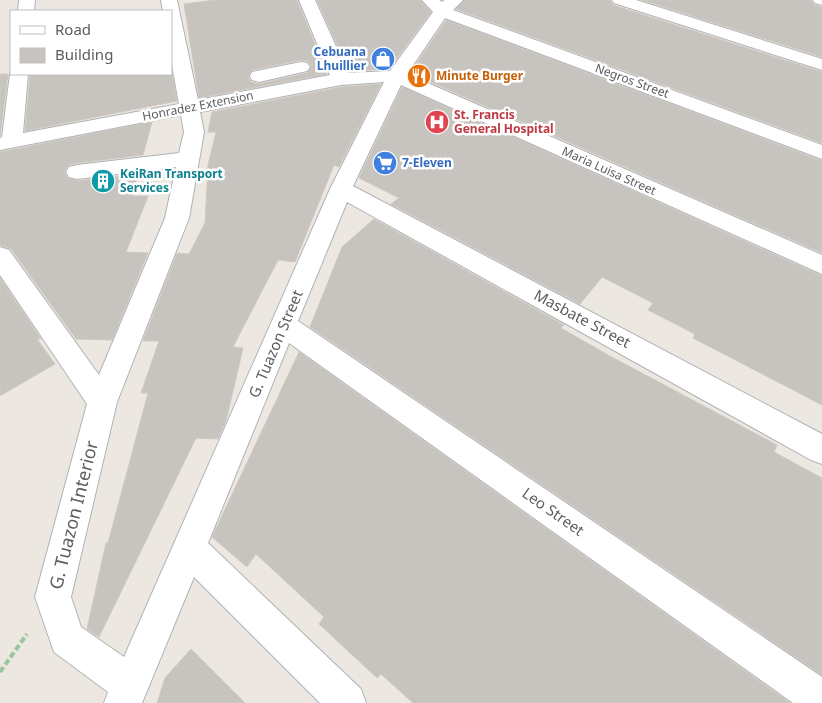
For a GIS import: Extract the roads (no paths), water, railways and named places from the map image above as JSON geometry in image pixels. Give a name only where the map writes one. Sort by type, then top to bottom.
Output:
[{"type":"street","points":[[307,0],[341,79]]},
{"type":"street","points":[[620,0],[822,65]]},
{"type":"street","name":"G. Tuazon Street","points":[[127,694],[341,189],[396,76],[442,4]]},
{"type":"street","name":"Negros Street","points":[[442,4],[822,152]]},
{"type":"street","name":"G. Tuazon Interior","points":[[127,694],[67,639],[53,597],[102,402],[177,218],[194,132],[172,16]]},
{"type":"street","points":[[244,79],[301,67]]},
{"type":"street","points":[[6,142],[19,75]]},
{"type":"street","name":"Honradez Extension","points":[[6,142],[188,99],[341,79],[396,76]]},
{"type":"street","name":"Maria Luisa Street","points":[[396,76],[822,265]]},
{"type":"street","points":[[188,99],[205,87]]},
{"type":"street","points":[[77,172],[189,159]]},
{"type":"street","name":"Masbate Street","points":[[341,189],[822,450]]},
{"type":"street","points":[[0,256],[102,402]]},
{"type":"street","name":"Leo Street","points":[[284,325],[822,700]]},
{"type":"street","points":[[188,547],[347,703]]},
{"type":"place","name":"Cebuana Lhuillier","points":[[383,59]]},
{"type":"place","name":"Minute Burger","points":[[419,76]]},
{"type":"place","name":"St. Francis General Hospital","points":[[437,122]]},
{"type":"place","name":"7-Eleven","points":[[385,163]]},
{"type":"place","name":"KeiRan Transport Services","points":[[103,181]]}]
